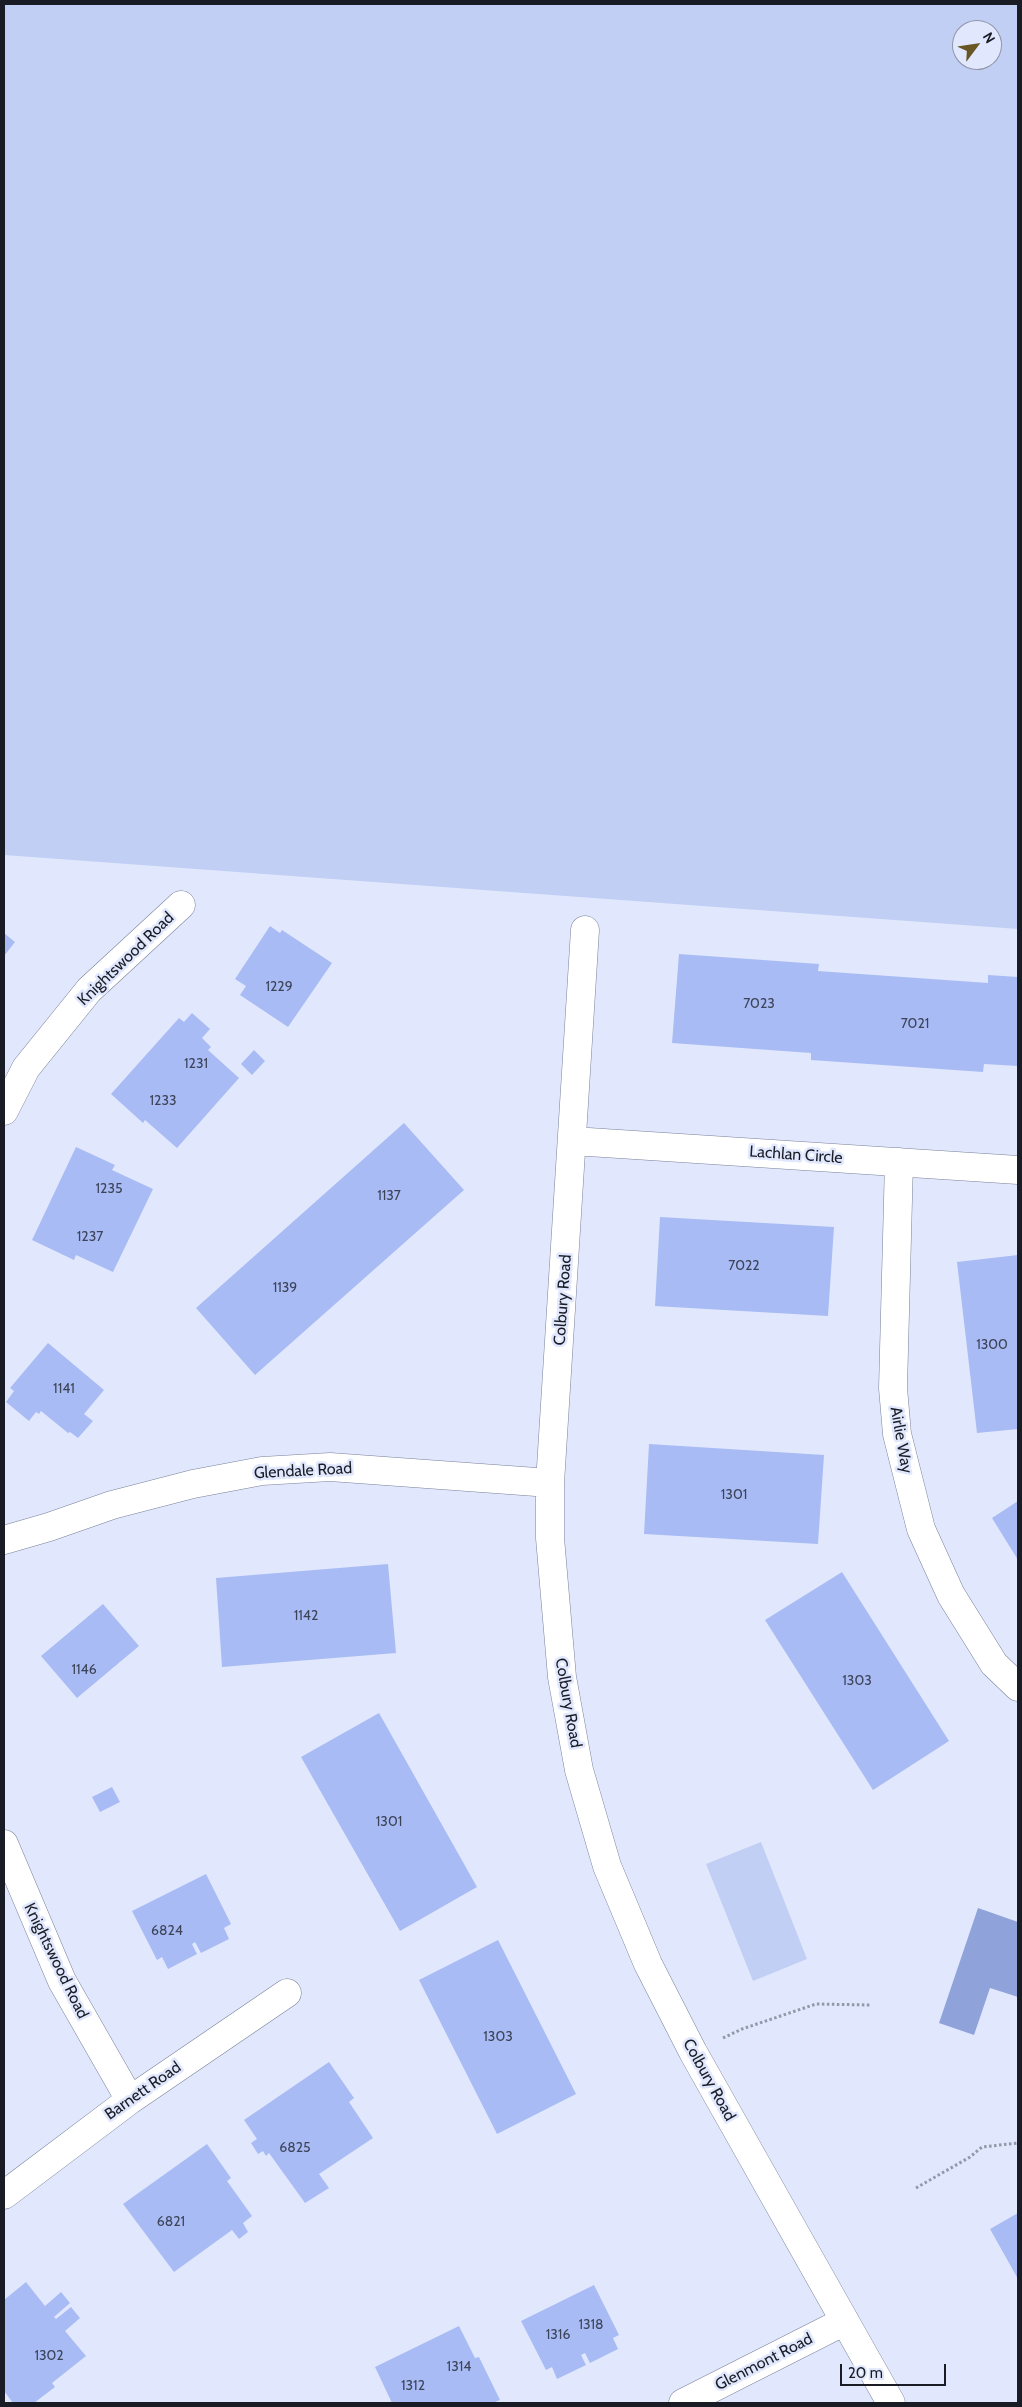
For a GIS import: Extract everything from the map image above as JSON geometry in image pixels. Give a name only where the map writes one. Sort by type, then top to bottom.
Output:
[{"type":"street","name":"Knightswood Road","points":[[4,1111],[26,1068],[89,990],[181,905]]},
{"type":"street","name":"Colbury Road","points":[[585,930],[550,1483],[550,1538],[554,1602],[562,1676],[579,1770],[607,1866],[648,1964],[693,2052],[891,2403]]},
{"type":"street","name":"Lachlan Circle","points":[[573,1141],[1018,1170]]},
{"type":"street","name":"Airlie Way","points":[[899,1162],[893,1388],[896,1434],[921,1529],[951,1595],[994,1664],[1018,1687]]},
{"type":"street","name":"Glendale Road","points":[[4,1540],[49,1528],[112,1505],[193,1484],[262,1471],[330,1467],[550,1483]]},
{"type":"street","name":"Knightswood Road","points":[[4,1844],[62,1981],[130,2100]]},
{"type":"street","name":"Barnett Road","points":[[4,2195],[130,2100],[286,1993]]},
{"type":"street","name":"Glenmont Road","points":[[683,2403],[845,2321]]},
{"type":"path","points":[[693,2052],[742,2029],[816,2004],[870,2005]]},
{"type":"path","points":[[916,2188],[970,2157],[982,2147],[1018,2143]]},
{"type":"shaded area","points":[[4,4],[1018,4],[1018,929],[4,855]]},
{"type":"shaded area","points":[[761,1842],[807,1959],[753,1981],[706,1864]]},
{"type":"shaded area","points":[[978,1908],[1018,1922],[1018,1997],[990,1988],[974,2035],[939,2023]]},
{"type":"building","points":[[270,926],[280,933],[282,930],[332,963],[288,1027],[240,995],[246,986],[235,979]]},
{"type":"building","points":[[4,933],[15,942],[4,956]]},
{"type":"building","points":[[679,954],[819,964],[818,971],[988,983],[988,975],[1018,977],[1018,1066],[984,1064],[983,1072],[811,1060],[811,1053],[672,1043]]},
{"type":"building","points":[[192,1013],[210,1029],[202,1038],[211,1047],[208,1050],[239,1078],[177,1148],[145,1120],[143,1123],[111,1094],[179,1018],[184,1022]]},
{"type":"building","points":[[254,1050],[265,1061],[252,1075],[241,1064]]},
{"type":"building","points":[[404,1123],[464,1190],[255,1375],[196,1308]]},
{"type":"building","points":[[76,1147],[115,1165],[112,1170],[153,1189],[113,1272],[76,1255],[74,1260],[32,1240]]},
{"type":"building","points":[[660,1217],[834,1227],[828,1316],[655,1306]]},
{"type":"building","points":[[1018,1255],[1018,1429],[977,1433],[957,1262]]},
{"type":"building","points":[[48,1343],[104,1390],[84,1414],[93,1421],[78,1438],[70,1432],[68,1433],[41,1411],[39,1414],[36,1412],[29,1421],[6,1402],[14,1391],[10,1388]]},
{"type":"building","points":[[649,1444],[824,1455],[818,1544],[644,1534]]},
{"type":"building","points":[[1018,1501],[1018,1560],[992,1518]]},
{"type":"building","points":[[388,1564],[396,1653],[222,1667],[216,1578]]},
{"type":"building","points":[[842,1572],[949,1741],[873,1790],[765,1620]]},
{"type":"building","points":[[103,1604],[139,1646],[77,1698],[41,1656]]},
{"type":"building","points":[[379,1713],[477,1887],[400,1931],[301,1757]]},
{"type":"building","points":[[112,1787],[120,1802],[100,1812],[92,1797]]},
{"type":"building","points":[[206,1874],[231,1924],[224,1928],[229,1939],[201,1953],[195,1942],[192,1944],[197,1954],[168,1969],[162,1957],[157,1960],[132,1911]]},
{"type":"building","points":[[498,1940],[576,2094],[497,2134],[419,1980]]},
{"type":"building","points":[[329,2062],[354,2098],[349,2102],[373,2138],[319,2174],[329,2188],[305,2203],[269,2153],[266,2156],[263,2151],[258,2154],[251,2143],[257,2139],[244,2120]]},
{"type":"building","points":[[207,2144],[231,2178],[227,2181],[252,2216],[243,2223],[248,2232],[239,2239],[232,2230],[174,2272],[123,2204]]},
{"type":"building","points":[[1018,2213],[1018,2279],[990,2229]]},
{"type":"building","points":[[26,2282],[45,2306],[61,2292],[70,2303],[54,2317],[56,2319],[71,2307],[80,2318],[65,2331],[86,2356],[52,2383],[55,2387],[34,2403],[13,2403],[4,2391],[4,2300]]},
{"type":"building","points":[[594,2285],[619,2335],[613,2338],[618,2349],[590,2363],[585,2353],[581,2355],[586,2365],[557,2379],[552,2367],[546,2370],[521,2321]]},
{"type":"building","points":[[459,2326],[475,2358],[479,2357],[500,2400],[493,2403],[392,2403],[375,2367]]}]
